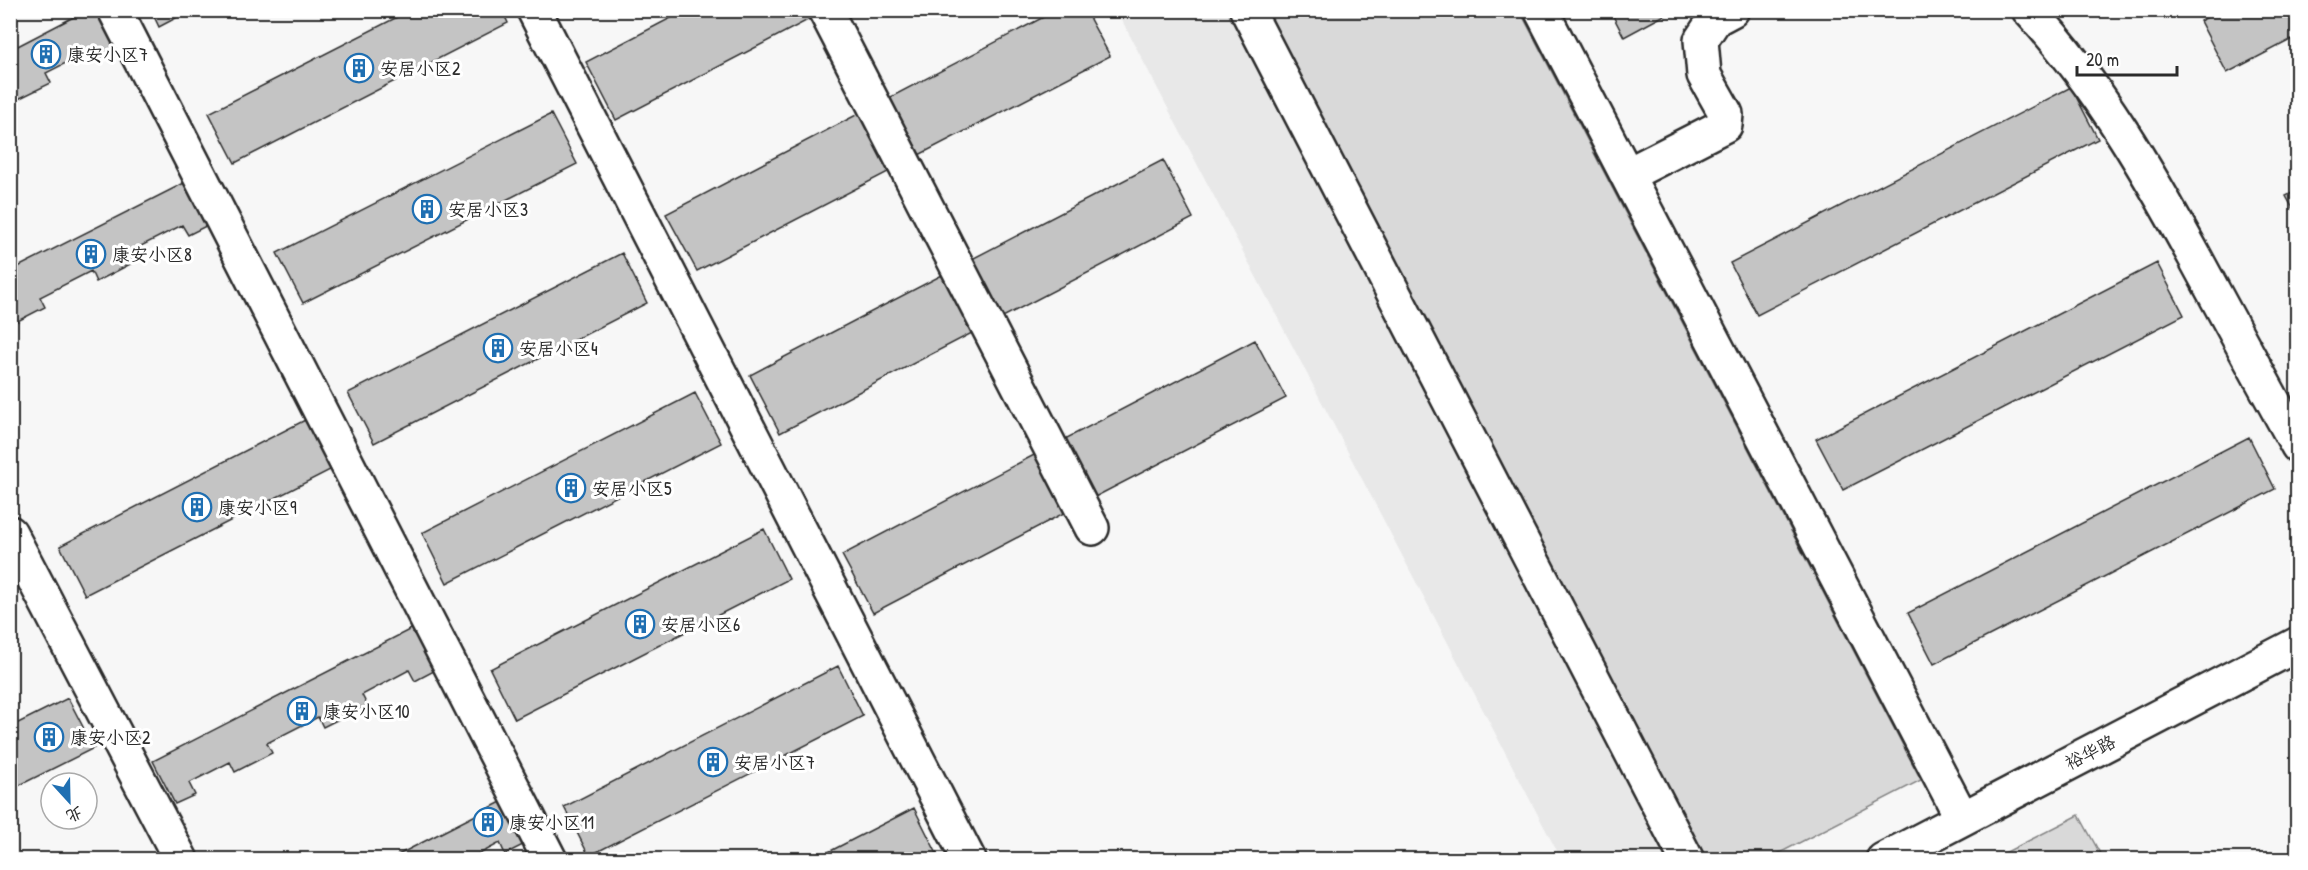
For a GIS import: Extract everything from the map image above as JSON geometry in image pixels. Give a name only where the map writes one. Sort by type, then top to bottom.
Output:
[{"type":"street","points":[[115,10],[550,860]]},
{"type":"street","points":[[534,10],[969,860]]},
{"type":"street","points":[[825,10],[1092,528]]},
{"type":"street","points":[[1247,10],[1687,860]]},
{"type":"street","points":[[1541,10],[1962,818]]},
{"type":"street","points":[[1627,175],[1725,125],[1726,114],[1704,75],[1701,40],[1715,19],[1732,10]]},
{"type":"street","points":[[2029,10],[2060,43],[2111,113],[2160,193],[2298,446]]},
{"type":"street","points":[[10,533],[181,860]]},
{"type":"street","name":"裕华路","points":[[1883,860],[2298,644]]},
{"type":"shaded area","points":[[1117,11],[1229,11],[1669,859],[1561,859]]},
{"type":"shaded area","points":[[1261,11],[1520,11],[1921,780],[1768,859],[1706,859]]},
{"type":"shaded area","points":[[2079,815],[2103,859],[1993,859]]},
{"type":"building","name":"康安小区7","points":[[87,10],[99,10],[118,49],[98,59],[93,49],[46,73],[51,83],[10,103],[10,50]]},
{"type":"building","points":[[151,10],[191,10],[159,27]]},
{"type":"building","name":"安居小区2","points":[[411,10],[502,10],[508,23],[235,163],[209,113]]},
{"type":"building","points":[[686,10],[805,10],[810,19],[616,120],[586,62]]},
{"type":"building","points":[[1057,10],[1085,10],[1110,56],[917,156],[887,99]]},
{"type":"building","points":[[1610,10],[1674,10],[1624,37]]},
{"type":"building","points":[[2220,10],[2298,10],[2298,36],[2227,73],[2200,21]]},
{"type":"building","points":[[2071,87],[2098,139],[1757,315],[1730,263]]},
{"type":"building","points":[[860,113],[890,171],[697,271],[666,214]]},
{"type":"building","name":"安居小区3","points":[[551,114],[577,164],[303,303],[277,253]]},
{"type":"building","points":[[1163,160],[1193,218],[1001,318],[970,260]]},
{"type":"building","name":"康安小区8","points":[[186,182],[208,225],[188,235],[182,225],[135,249],[140,259],[96,282],[91,271],[40,297],[45,307],[10,325],[10,271]]},
{"type":"building","points":[[2298,190],[2298,218],[2286,196]]},
{"type":"building","name":"安居小区4","points":[[622,253],[647,303],[374,443],[348,393]]},
{"type":"building","points":[[2157,263],[2184,315],[1843,490],[1816,439]]},
{"type":"building","points":[[944,274],[974,332],[780,433],[750,375]]},
{"type":"building","points":[[1255,340],[1286,398],[1093,498],[1063,440]]},
{"type":"building","name":"安居小区5","points":[[695,393],[721,443],[447,583],[422,533]]},
{"type":"building","name":"康安小区9","points":[[309,418],[334,468],[85,595],[60,546]]},
{"type":"building","points":[[2249,437],[2275,489],[1934,664],[1908,613]]},
{"type":"building","points":[[1036,454],[1066,512],[873,613],[842,555]]},
{"type":"building","name":"安居小区6","points":[[764,529],[789,579],[515,719],[490,669]]},
{"type":"building","name":"康安小区10","points":[[413,628],[434,671],[415,681],[409,670],[362,695],[367,705],[323,727],[318,717],[267,743],[272,753],[235,772],[230,762],[189,783],[195,795],[175,804],[153,761]]},
{"type":"building","name":"安居小区7","points":[[838,666],[863,716],[589,856],[564,807]]},
{"type":"building","name":"康安小区2","points":[[68,698],[94,748],[48,771],[39,771],[39,776],[10,790],[10,727]]},
{"type":"building","name":"康安小区11","points":[[503,801],[525,844],[505,854],[500,843],[468,860],[388,860]]},
{"type":"building","points":[[914,808],[939,858],[813,860]]},
{"type":"place","name":"康安小区7","points":[[46,54]]},
{"type":"place","name":"安居小区2","points":[[359,68]]},
{"type":"place","name":"安居小区3","points":[[427,209]]},
{"type":"place","name":"康安小区8","points":[[91,254]]},
{"type":"place","name":"安居小区4","points":[[498,348]]},
{"type":"place","name":"安居小区5","points":[[571,488]]},
{"type":"place","name":"康安小区9","points":[[197,507]]},
{"type":"place","name":"安居小区6","points":[[640,624]]},
{"type":"place","name":"康安小区10","points":[[302,711]]},
{"type":"place","name":"康安小区2","points":[[49,737]]},
{"type":"place","name":"安居小区7","points":[[713,762]]},
{"type":"place","name":"康安小区11","points":[[488,822]]}]
